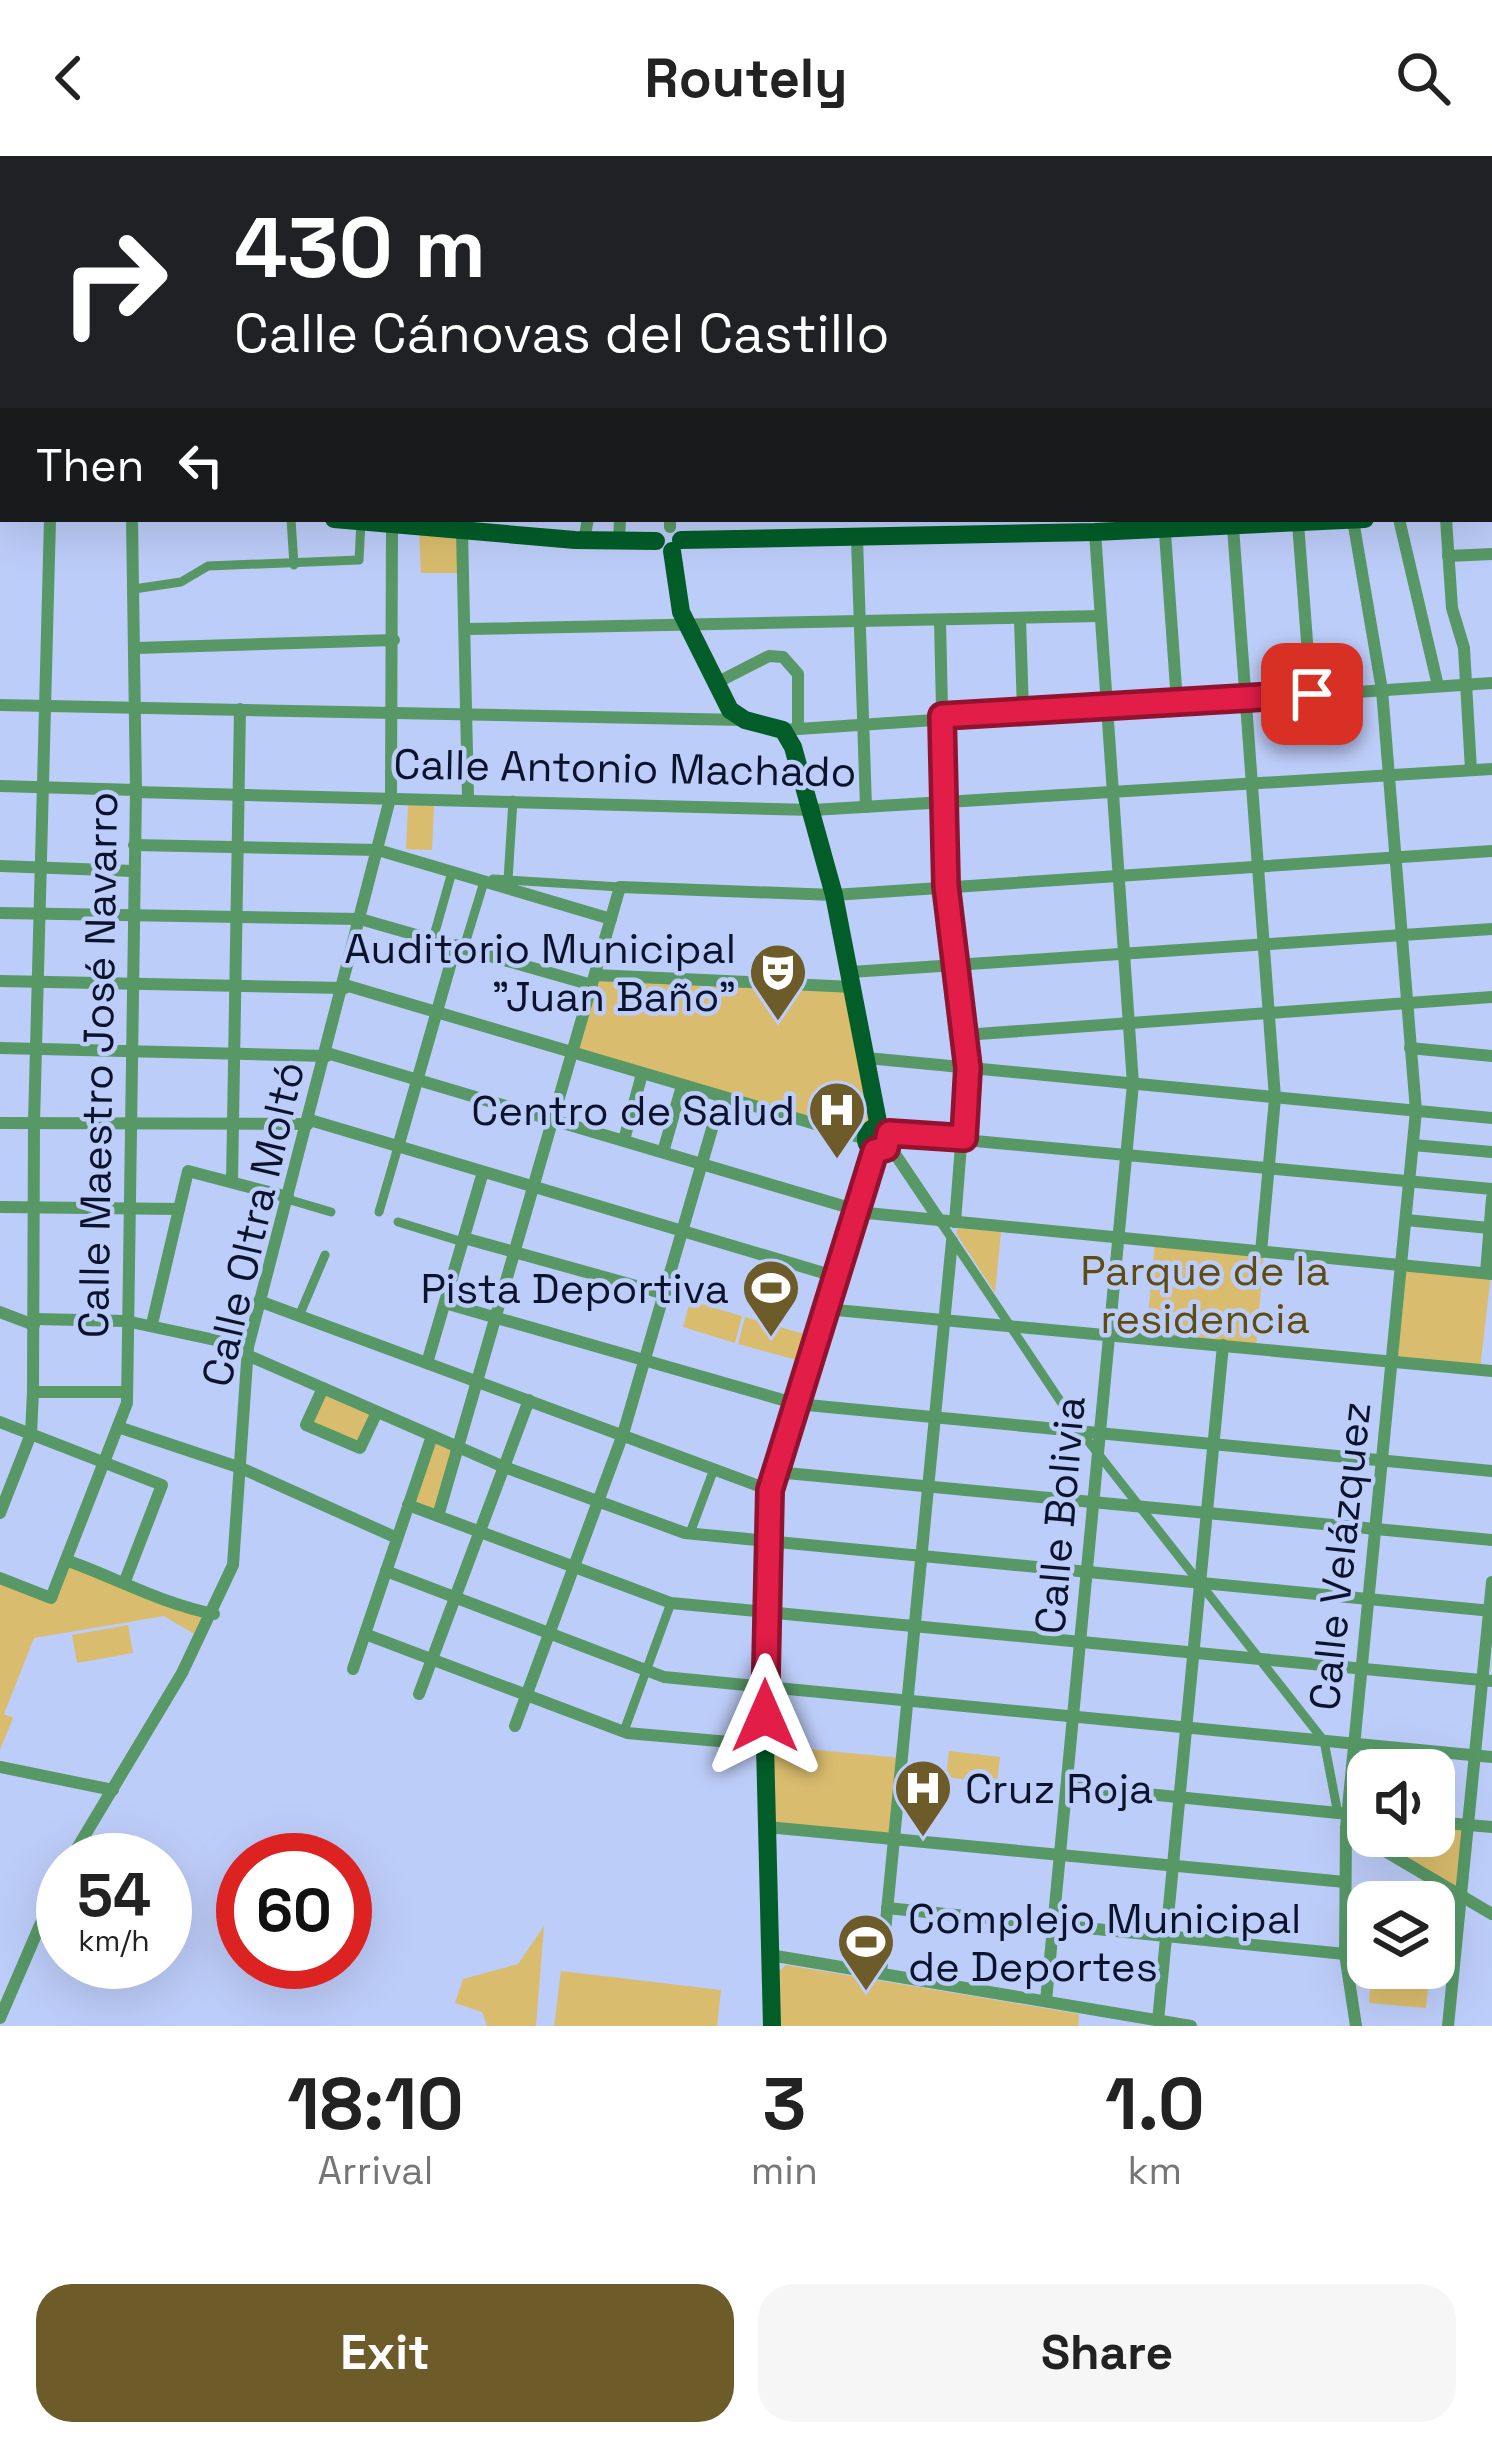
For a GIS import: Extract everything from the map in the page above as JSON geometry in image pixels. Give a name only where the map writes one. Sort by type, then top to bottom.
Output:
[{"type":"main road","points":[[361,522],[462,531],[524,527],[584,541],[619,542],[670,536],[857,539],[1003,527],[1094,532],[1164,524],[1312,522]]},
{"type":"main road","points":[[670,536],[677,599],[730,710],[745,720],[790,728],[834,895],[879,1139],[773,1481],[765,1611],[772,2026]]},
{"type":"street","points":[[0,1513],[31,1435],[50,522]]},
{"type":"street","name":"Calle Maestro José Navarro","points":[[0,1578],[51,1598],[118,1427],[127,1392],[126,1208],[136,791],[132,522]]},
{"type":"street","points":[[291,522],[294,565]]},
{"type":"street","points":[[134,589],[181,582],[208,566],[359,560],[361,522]]},
{"type":"street","points":[[584,541],[587,522]]},
{"type":"street","points":[[619,542],[620,522]]},
{"type":"street","name":"Calle Velázquez","points":[[1340,522],[1382,690],[1416,1111],[1363,1669],[1344,1819],[1345,1954],[1355,2026]]},
{"type":"street","points":[[1400,522],[1438,686]]},
{"type":"street","points":[[1446,522],[1463,648],[1472,770]]},
{"type":"street","points":[[1298,523],[1312,694]]},
{"type":"street","points":[[1164,524],[1177,702]]},
{"type":"street","points":[[1231,524],[1275,1098],[1261,1252]]},
{"type":"street","name":"Calle Oltra Moltó","points":[[87,1833],[214,1614],[233,1565],[248,1350],[391,795],[395,713],[392,525]]},
{"type":"street","points":[[462,531],[468,629],[468,798]]},
{"type":"street","name":"Calle Bolivia","points":[[1046,2001],[1133,1084],[1094,532]]},
{"type":"street","points":[[857,539],[866,807]]},
{"type":"street","points":[[1448,556],[1492,554]]},
{"type":"street","points":[[468,629],[1100,616]]},
{"type":"street","points":[[1020,619],[1023,711]]},
{"type":"street","points":[[940,621],[946,886],[968,1068],[955,1222]]},
{"type":"street","points":[[136,648],[394,640]]},
{"type":"street","points":[[716,683],[769,656],[783,657],[798,674],[790,728],[1492,683]]},
{"type":"street","points":[[0,705],[745,720]]},
{"type":"street","points":[[232,1182],[240,709]]},
{"type":"street","name":"Calle Antonio Machado","points":[[0,786],[813,810],[1492,770]]},
{"type":"street","points":[[508,880],[513,800]]},
{"type":"street","points":[[134,845],[378,850],[611,920]]},
{"type":"street","points":[[478,880],[834,895],[1492,850]]},
{"type":"street","points":[[0,866],[133,871]]},
{"type":"street","points":[[433,939],[452,872]]},
{"type":"street","points":[[379,1212],[478,880]]},
{"type":"street","points":[[438,1516],[620,887]]},
{"type":"street","points":[[0,913],[360,919],[594,980],[852,980],[954,966],[1492,929]]},
{"type":"street","points":[[0,981],[345,986],[721,1098],[879,1139],[964,1138],[1492,1189]]},
{"type":"street","points":[[964,1035],[1492,997]]},
{"type":"street","points":[[0,1048],[327,1054],[854,1208],[940,1221],[1489,1274],[1492,1198]]},
{"type":"street","points":[[1410,1048],[1492,1056]]},
{"type":"street","points":[[867,1058],[1492,1118]]},
{"type":"street","points":[[624,1140],[642,1074]]},
{"type":"street","points":[[663,1152],[682,1086]]},
{"type":"street","points":[[515,1726],[622,1434],[721,1098]]},
{"type":"street","points":[[0,1123],[309,1122],[834,1276]]},
{"type":"street","points":[[879,1139],[940,1221],[1081,1432],[1324,1741],[1344,1819],[1492,1914]]},
{"type":"street","points":[[1413,1145],[1492,1152]]},
{"type":"street","points":[[152,1324],[188,1171],[331,1212]]},
{"type":"street","points":[[427,1363],[483,1172]]},
{"type":"street","points":[[0,1207],[179,1208]]},
{"type":"street","points":[[1406,1220],[1490,1228]]},
{"type":"street","points":[[398,1222],[665,1294]]},
{"type":"street","points":[[881,1973],[952,1240]]},
{"type":"street","points":[[299,1316],[325,1255]]},
{"type":"street","points":[[259,1301],[714,1469],[773,1481],[928,1486],[1492,1540]]},
{"type":"street","points":[[445,1304],[797,1404],[1492,1471]]},
{"type":"street","points":[[825,1309],[1492,1370]]},
{"type":"street","points":[[0,1312],[34,1322],[152,1324],[248,1350],[504,1467],[690,1534],[1491,1611]]},
{"type":"street","points":[[1158,2020],[1223,1345]]},
{"type":"street","points":[[323,1388],[307,1425],[360,1448],[377,1412]]},
{"type":"street","points":[[33,1392],[127,1392]]},
{"type":"street","points":[[419,1694],[529,1400]]},
{"type":"street","points":[[0,1422],[162,1485],[125,1581]]},
{"type":"street","points":[[118,1427],[241,1468],[397,1538]]},
{"type":"street","points":[[353,1669],[432,1436]]},
{"type":"street","points":[[690,1534],[714,1469]]},
{"type":"street","points":[[408,1505],[671,1603],[1487,1681]]},
{"type":"street","points":[[67,1560],[125,1581],[174,1606],[214,1614]]},
{"type":"street","points":[[386,1571],[664,1677],[1492,1757]]},
{"type":"street","points":[[1448,2026],[1487,1681],[1492,1582]]},
{"type":"street","points":[[624,1731],[671,1603]]},
{"type":"street","points":[[365,1634],[624,1731],[765,1745]]},
{"type":"street","points":[[0,1767],[113,1790]]},
{"type":"street","points":[[1067,1786],[1347,1819]]},
{"type":"street","points":[[1455,1824],[1492,1827]]},
{"type":"street","points":[[766,1827],[1345,1882]]},
{"type":"street","points":[[887,1909],[1345,1954]]},
{"type":"street","points":[[0,2018],[36,1935]]},
{"type":"street","points":[[770,1955],[1046,2001],[1107,2019],[1191,2026]]},
{"type":"green space","points":[[419,527],[462,531],[464,573],[421,573]]},
{"type":"green space","points":[[408,805],[434,806],[432,850],[406,849]]},
{"type":"green space","points":[[595,975],[853,987],[878,1129],[874,1142],[574,1053]]},
{"type":"green space","points":[[958,1228],[1001,1232],[995,1293],[956,1233]]},
{"type":"green space","name":"Parque de la residencia","points":[[1155,1241],[1264,1252],[1256,1348],[1146,1338]]},
{"type":"green space","points":[[1401,1265],[1491,1274],[1480,1369],[1392,1360]]},
{"type":"green space","name":"Pista Deportiva","points":[[690,1301],[742,1316],[735,1343],[683,1327]]},
{"type":"green space","name":"Pista Deportiva","points":[[745,1317],[804,1334],[797,1360],[738,1344]]},
{"type":"green space","points":[[323,1388],[377,1412],[360,1448],[307,1425]]},
{"type":"green space","points":[[432,1436],[459,1447],[438,1516],[408,1505]]},
{"type":"green space","points":[[66,1560],[214,1614],[201,1638],[164,1616],[34,1638],[4,1714],[13,1718],[0,1750],[0,1578],[50,1598]]},
{"type":"green space","points":[[128,1625],[133,1653],[77,1663],[72,1635]]},
{"type":"green space","points":[[765,1745],[902,1758],[894,1840],[767,1827]]},
{"type":"green space","points":[[949,1751],[1000,1757],[997,1783],[946,1777]]},
{"type":"green space","points":[[1455,1824],[1469,1825],[1460,1895],[1455,1892],[1455,1881],[1436,1881],[1395,1857],[1455,1857]]},
{"type":"green space","points":[[544,1926],[536,2026],[487,2026],[482,2012],[455,2003],[463,1979],[518,1964]]},
{"type":"green space","name":"Complejo Municipal de Deportes","points":[[786,1965],[1079,2014],[1078,2026],[780,2026],[778,1972]]},
{"type":"green space","points":[[561,1971],[721,1990],[717,2026],[554,2026]]},
{"type":"green space","points":[[1370,1989],[1428,1989],[1426,2008],[1369,2003]]},
{"type":"place","name":"Auditorio Municipal \"Juan Baño\"","points":[[778,1023]]},
{"type":"place","name":"Centro de Salud","points":[[837,1161]]},
{"type":"place","name":"Pista Deportiva","points":[[771,1339]]},
{"type":"place","name":"Cruz Roja","points":[[923,1839]]},
{"type":"place","name":"Complejo Municipal de Deportes","points":[[866,1993]]},
{"type":"route","points":[[765,1716],[770,1490],[854,1208],[875,1151],[886,1148],[889,1133],[964,1138],[968,1068],[946,886],[942,716],[1312,694]]}]
